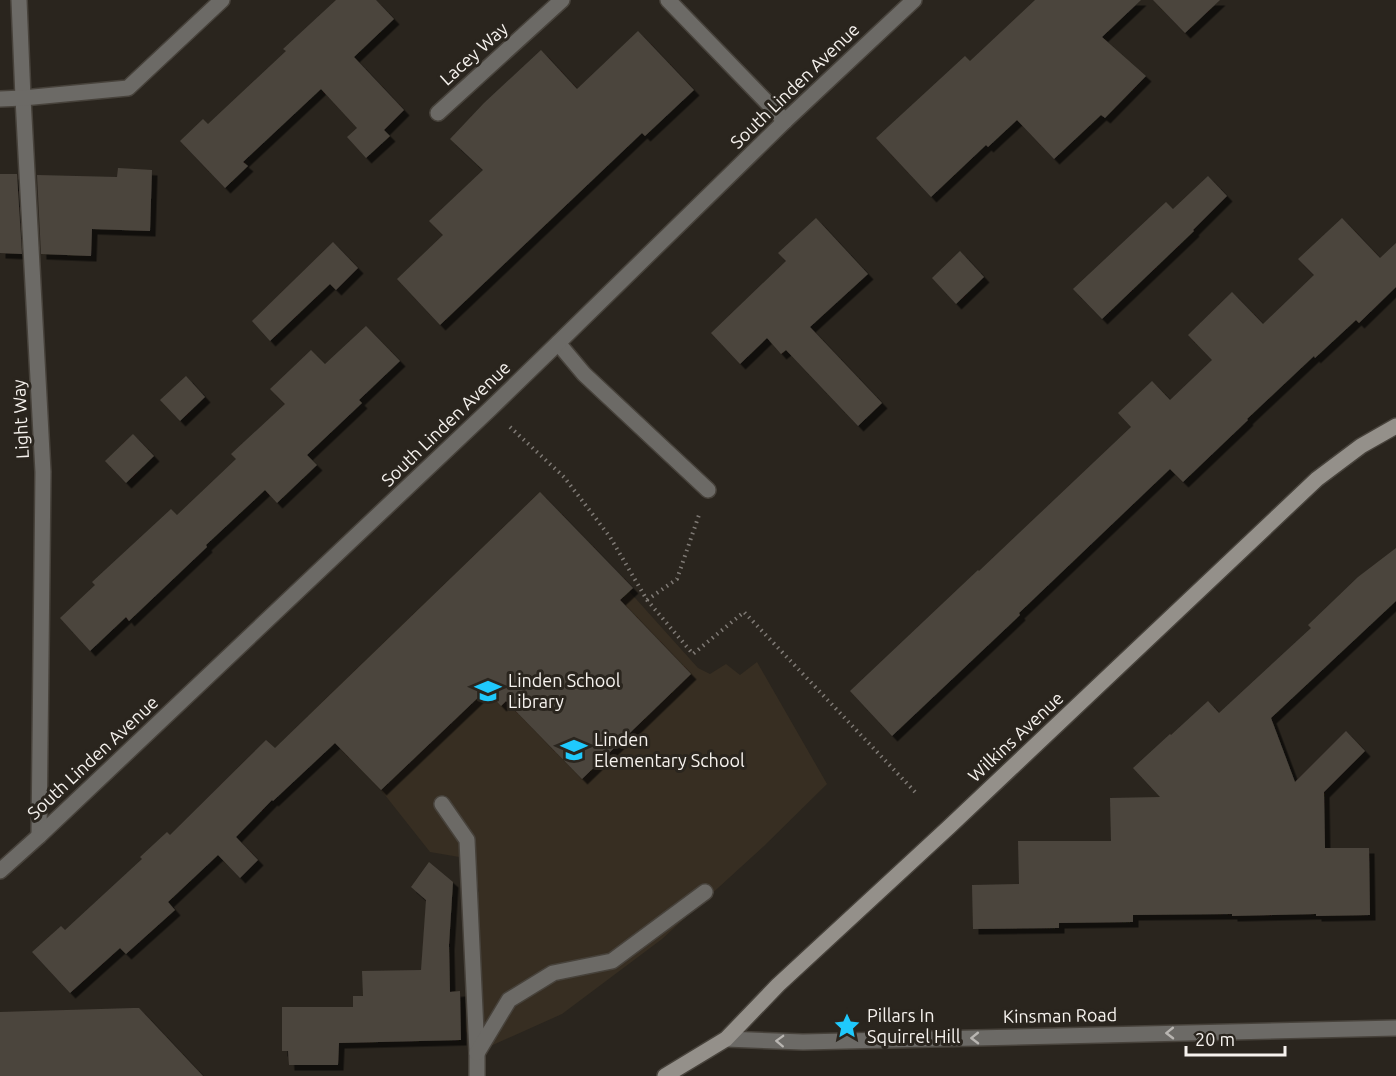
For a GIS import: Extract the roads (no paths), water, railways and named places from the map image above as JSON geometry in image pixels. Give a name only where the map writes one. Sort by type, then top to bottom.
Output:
[{"type":"main road","name":"Wilkins Avenue","points":[[665,1076],[726,1040],[778,985],[958,819],[1317,480],[1361,446],[1396,426]]},
{"type":"street","name":"Light Way","points":[[19,0],[44,472],[39,836]]},
{"type":"street","points":[[0,99],[128,88],[222,0]]},
{"type":"street","name":"Lacey Way","points":[[438,113],[562,0]]},
{"type":"street","points":[[668,0],[785,121]]},
{"type":"street","name":"South Linden Avenue","points":[[0,871],[558,344],[785,121],[914,0]]},
{"type":"street","points":[[558,344],[584,374],[708,490]]},
{"type":"street","points":[[442,804],[467,840],[477,1076]]},
{"type":"street","points":[[477,1053],[508,1000],[553,974],[612,961],[705,892]]},
{"type":"street","name":"Kinsman Road","points":[[726,1040],[815,1042],[1396,1028]]},
{"type":"place","name":"Linden School Library","points":[[488,691]]},
{"type":"place","name":"Linden Elementary School","points":[[574,750]]},
{"type":"place","name":"Pillars In Squirrel Hill","points":[[847,1026]]}]
